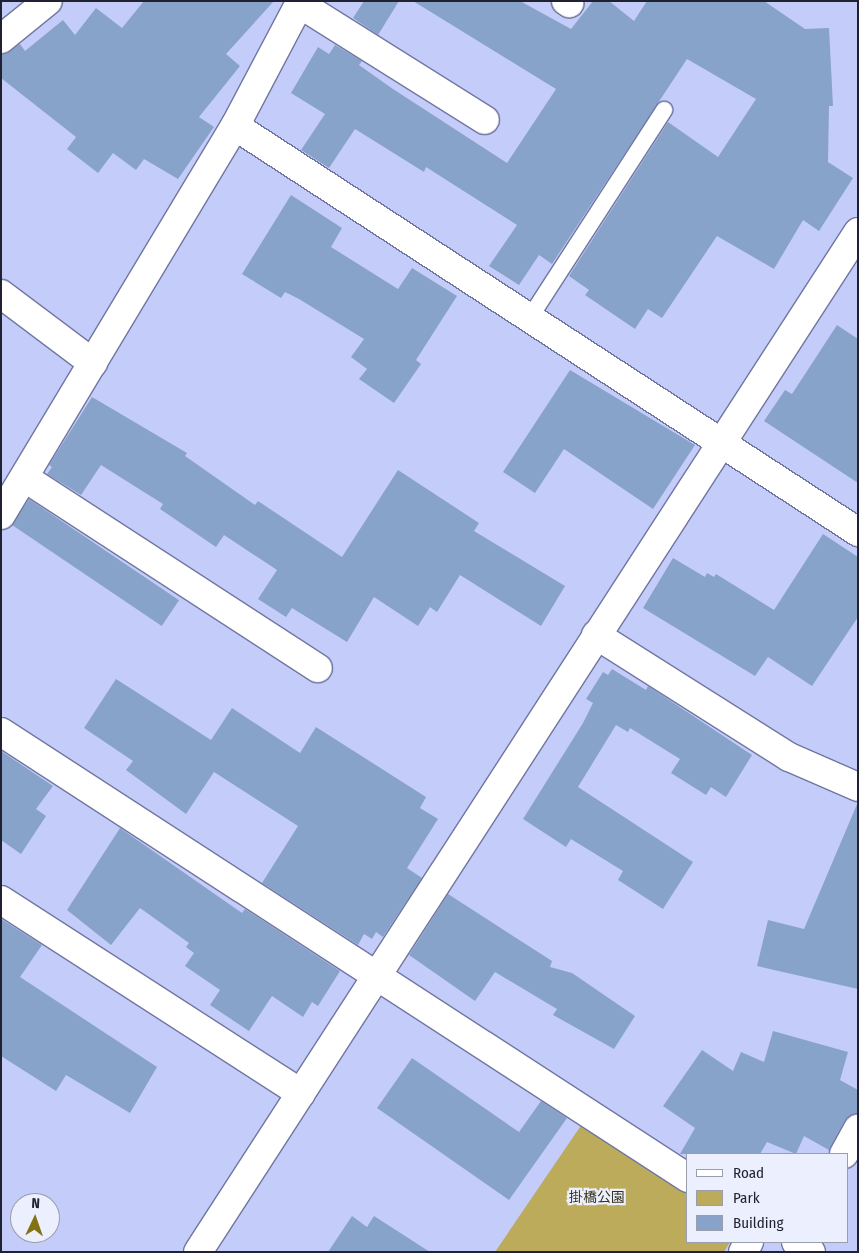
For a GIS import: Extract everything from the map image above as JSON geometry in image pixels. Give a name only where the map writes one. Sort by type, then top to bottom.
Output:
[{"type":"street","points":[[1,39],[48,1]]},
{"type":"street","points":[[1,515],[235,126],[300,3],[485,120]]},
{"type":"street","points":[[235,126],[858,532]]},
{"type":"street","points":[[198,1252],[376,974],[858,232]]},
{"type":"street","points":[[1,294],[93,363]]},
{"type":"street","points":[[25,478],[318,668]]},
{"type":"street","points":[[596,635],[788,757],[858,787]]},
{"type":"street","points":[[1,732],[686,1177]]},
{"type":"street","points":[[1,900],[301,1093]]},
{"type":"street","points":[[845,1153],[858,1129]]},
{"type":"street","points":[[798,1243],[811,1252]]},
{"type":"lane","points":[[529,319],[664,110]]},
{"type":"green space","name":"掛橋公園","points":[[582,1124],[686,1193],[686,1243],[729,1243],[724,1252],[495,1252]]},
{"type":"building","points":[[144,1],[274,1],[226,54],[240,66],[199,117],[214,127],[178,179],[144,159],[136,170],[113,153],[98,173],[67,149],[76,137],[1,78],[1,54],[20,44],[25,51],[63,20],[75,35],[96,8],[122,28]]},
{"type":"building","points":[[364,1],[399,1],[378,35],[353,18]]},
{"type":"building","points":[[413,1],[520,1],[571,29],[593,1],[609,1],[634,21],[647,1],[764,1],[805,29],[829,28],[833,106],[829,106],[828,162],[853,178],[819,231],[803,220],[774,269],[717,236],[662,318],[648,309],[635,329],[585,295],[589,290],[569,276],[668,122],[718,157],[756,99],[687,59],[552,264],[539,255],[519,285],[489,266],[517,225],[426,167],[424,172],[355,129],[329,168],[301,150],[325,114],[291,93],[318,47],[329,54],[335,45],[362,61],[359,65],[393,89],[507,163],[556,89]]},
{"type":"building","points":[[291,195],[342,228],[331,247],[398,289],[412,268],[457,296],[416,360],[421,364],[394,403],[359,379],[367,369],[351,357],[364,339],[299,299],[285,292],[281,298],[242,274]]},
{"type":"building","points":[[837,325],[858,339],[858,483],[764,421],[785,390],[792,394]]},
{"type":"building","points":[[570,370],[695,445],[653,509],[564,449],[535,493],[503,472]]},
{"type":"building","points":[[92,397],[187,453],[185,456],[255,505],[258,501],[342,557],[398,470],[479,523],[474,531],[565,586],[541,626],[460,575],[437,612],[430,607],[418,626],[374,597],[347,642],[292,608],[286,617],[258,599],[277,570],[224,535],[216,547],[160,509],[163,504],[101,465],[81,495],[47,474],[52,467],[49,465]]},
{"type":"building","points":[[29,499],[179,600],[162,626],[12,525]]},
{"type":"building","points":[[823,534],[858,557],[858,617],[812,686],[768,657],[755,676],[643,608],[673,558],[705,577],[707,573],[714,577],[716,574],[774,610]]},
{"type":"building","points":[[612,669],[646,690],[648,686],[752,755],[726,797],[711,787],[706,795],[671,773],[680,759],[630,728],[628,732],[616,725],[578,787],[693,862],[663,909],[618,880],[623,871],[571,839],[566,847],[523,819],[583,723],[593,703],[586,699],[603,672],[608,675]]},
{"type":"building","points":[[116,679],[211,740],[232,708],[300,753],[316,727],[426,797],[420,808],[438,819],[407,868],[422,878],[383,937],[376,932],[372,939],[364,934],[358,945],[262,883],[298,826],[214,772],[186,814],[126,770],[133,761],[84,728]]},
{"type":"building","points":[[1,751],[53,786],[36,809],[46,816],[21,854],[1,840]]},
{"type":"building","points":[[858,802],[858,989],[757,966],[768,920],[804,929]]},
{"type":"building","points":[[120,828],[242,913],[245,909],[340,971],[318,1006],[312,1002],[303,1017],[272,996],[249,1031],[210,1005],[220,990],[185,966],[194,953],[186,947],[189,943],[140,908],[111,945],[67,910]]},
{"type":"building","points":[[448,894],[552,961],[550,967],[572,973],[635,1016],[614,1049],[553,1015],[557,1009],[495,972],[475,1001],[409,955]]},
{"type":"building","points":[[1,919],[42,945],[20,977],[157,1067],[130,1113],[66,1075],[56,1091],[1,1056]]},
{"type":"building","points":[[773,1031],[848,1052],[840,1080],[858,1090],[858,1113],[845,1121],[829,1150],[804,1136],[796,1153],[767,1142],[761,1153],[680,1154],[695,1128],[663,1106],[702,1050],[733,1071],[741,1052],[764,1062]]},
{"type":"building","points":[[412,1058],[519,1132],[541,1101],[567,1118],[509,1200],[377,1108]]},
{"type":"building","points":[[352,1216],[367,1227],[374,1216],[430,1252],[328,1252]]}]
